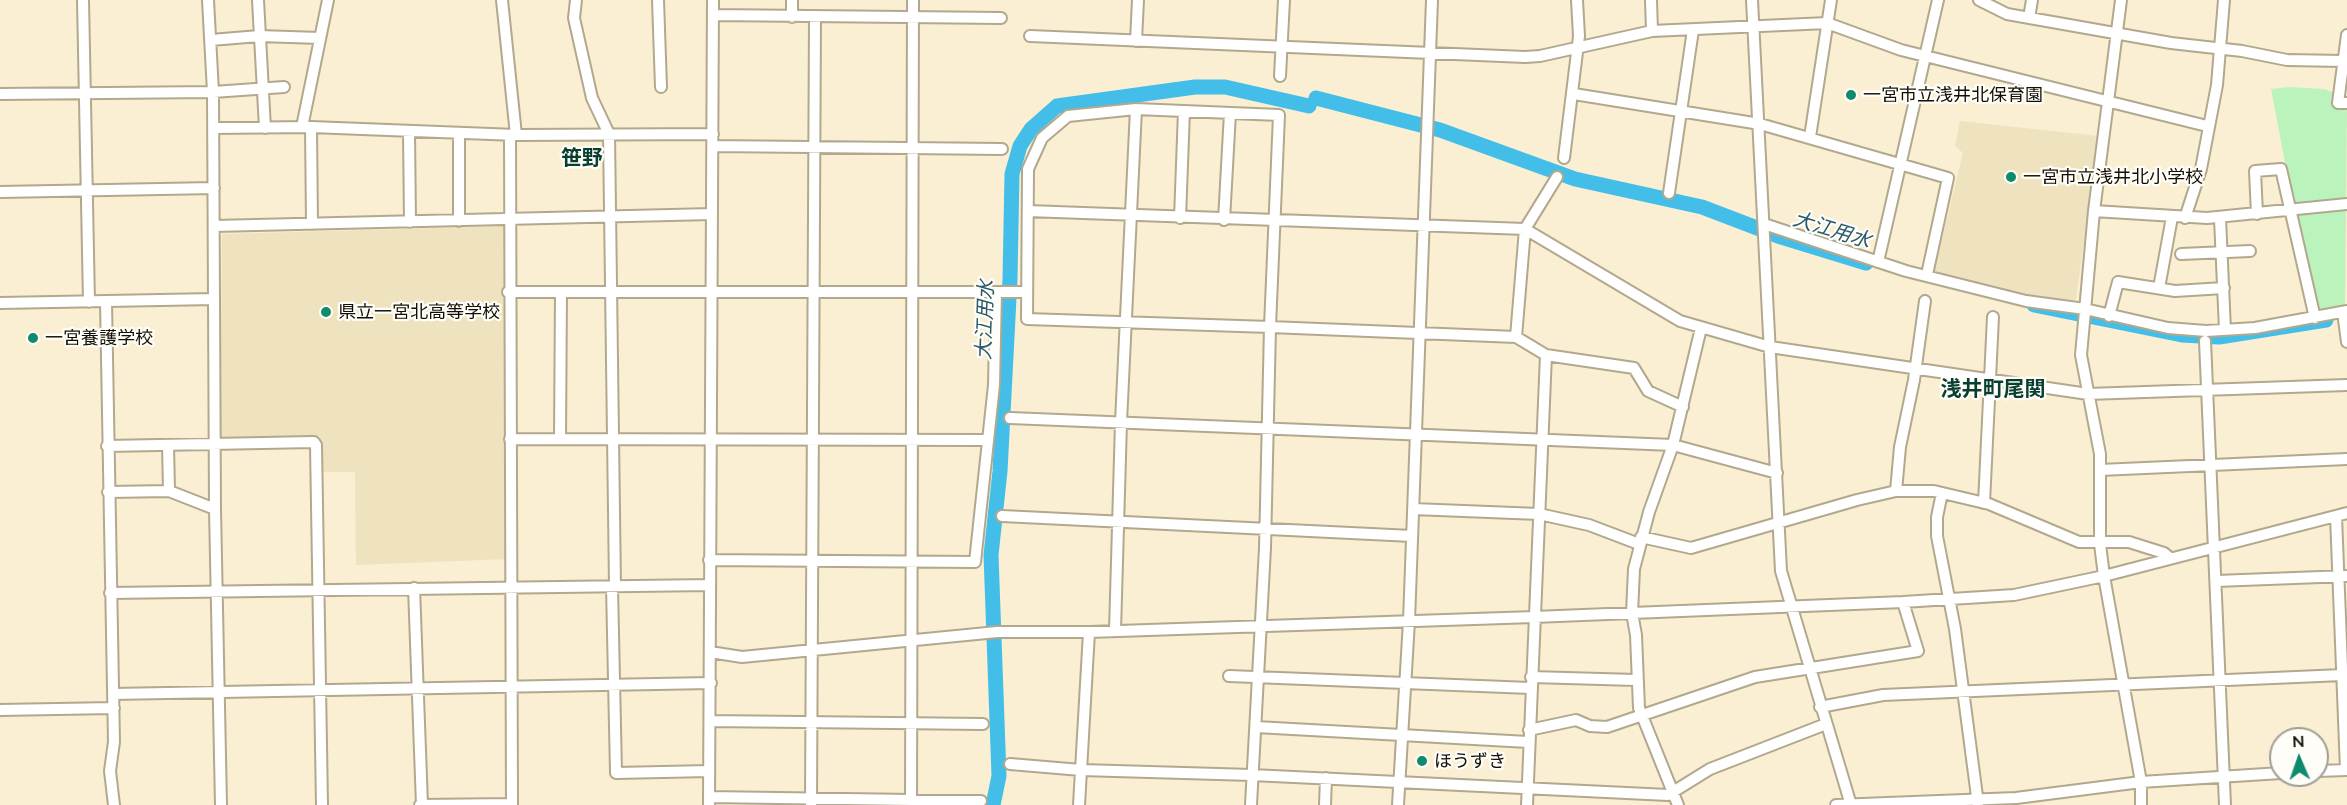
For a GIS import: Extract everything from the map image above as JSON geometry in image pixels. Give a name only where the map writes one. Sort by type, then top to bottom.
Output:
[{"type":"street","points":[[84,0],[89,191],[89,302]]},
{"type":"street","points":[[208,0],[213,92],[215,509],[221,805]]},
{"type":"street","points":[[258,0],[265,128]]},
{"type":"street","points":[[312,224],[306,127],[328,0]]},
{"type":"street","points":[[414,588],[421,805],[512,804],[508,292],[513,136],[502,0]]},
{"type":"street","points":[[576,0],[574,18],[592,98],[609,135],[616,773],[709,771]]},
{"type":"street","points":[[658,0],[661,87]]},
{"type":"street","points":[[713,0],[709,801],[981,801]]},
{"type":"street","points":[[792,0],[792,17]]},
{"type":"street","points":[[911,802],[909,639],[913,0]]},
{"type":"street","points":[[1136,41],[1138,0]]},
{"type":"street","points":[[1280,76],[1284,0]]},
{"type":"street","points":[[1398,805],[1409,621],[1432,0]]},
{"type":"street","points":[[1564,158],[1574,94],[1578,48],[1577,0]]},
{"type":"street","points":[[1651,0],[1652,31]]},
{"type":"street","points":[[1752,0],[1781,570],[1850,804]]},
{"type":"street","points":[[1810,137],[1831,0]]},
{"type":"street","points":[[1878,262],[1938,0]]},
{"type":"street","points":[[1979,0],[2007,14],[2118,34],[2287,60],[2343,61]]},
{"type":"street","points":[[2029,18],[2032,0]]},
{"type":"street","points":[[2121,0],[2094,211],[2081,355],[2100,454],[2100,544],[2104,576],[2141,782],[2141,805]]},
{"type":"street","points":[[2185,218],[2201,169],[2207,126],[2217,85],[2224,0]]},
{"type":"street","points":[[713,15],[815,18],[1001,18]]},
{"type":"street","points":[[811,802],[815,18]]},
{"type":"street","points":[[1030,36],[1430,51],[1525,57],[1578,48],[1652,31],[1827,23],[1874,42],[1926,57],[2207,126]]},
{"type":"street","points":[[1670,192],[1693,30]]},
{"type":"street","points":[[2347,35],[2338,103],[2347,103]]},
{"type":"street","points":[[211,40],[259,36],[320,38]]},
{"type":"street","points":[[0,94],[213,92],[284,87]]},
{"type":"street","points":[[1574,94],[1760,124],[1948,178],[1928,270]]},
{"type":"street","points":[[1115,631],[1125,322],[1136,109]]},
{"type":"street","points":[[1251,805],[1265,527],[1270,327],[1279,115],[1136,109],[1068,116],[1042,138],[1028,169],[1027,319],[1270,327],[1516,337],[1546,355],[1634,368],[1648,391],[1683,407]]},
{"type":"street","points":[[1180,218],[1184,111]]},
{"type":"street","points":[[1224,220],[1230,112]]},
{"type":"street","points":[[213,128],[306,127],[513,136],[713,134]]},
{"type":"street","points":[[409,132],[410,222]]},
{"type":"street","points":[[459,134],[459,221]]},
{"type":"street","points":[[713,146],[1002,149]]},
{"type":"street","points":[[2258,214],[2255,171],[2281,169],[2315,318]]},
{"type":"street","points":[[1516,337],[1525,230],[1557,177]]},
{"type":"street","points":[[0,192],[214,188]]},
{"type":"street","points":[[2094,211],[2185,218],[2220,218],[2347,204]]},
{"type":"street","points":[[1028,211],[1525,230],[1680,321],[1770,347],[2088,394],[2347,385]]},
{"type":"street","points":[[214,226],[712,214]]},
{"type":"street","points":[[2159,288],[2172,217]]},
{"type":"street","points":[[2220,218],[2225,330]]},
{"type":"street","points":[[1764,228],[1906,271],[2026,301],[2084,314],[2109,316],[2168,328],[2225,330],[2315,318],[2345,311],[2347,342]]},
{"type":"street","points":[[2181,254],[2250,251]]},
{"type":"street","points":[[2109,316],[2118,282],[2175,291],[2224,288]]},
{"type":"street","points":[[508,292],[1027,292]]},
{"type":"street","points":[[560,439],[561,292]]},
{"type":"street","points":[[710,560],[975,562],[1005,292]]},
{"type":"street","points":[[0,303],[214,300]]},
{"type":"street","points":[[1896,491],[1900,447],[1916,368],[1925,301]]},
{"type":"street","points":[[106,302],[107,446],[114,708],[114,742],[110,771],[114,805]]},
{"type":"street","points":[[1984,503],[1994,317]]},
{"type":"street","points":[[1678,805],[1641,713],[1636,680],[1636,635],[1632,613],[1634,569],[1640,541],[1673,445],[1701,328]]},
{"type":"street","points":[[2205,341],[2225,805]]},
{"type":"street","points":[[1527,805],[1530,682],[1546,355]]},
{"type":"street","points":[[1010,418],[1673,445],[1777,473]]},
{"type":"street","points":[[510,439],[987,440]]},
{"type":"street","points":[[107,446],[314,442],[316,445],[322,805]]},
{"type":"street","points":[[168,445],[169,491]]},
{"type":"street","points":[[2100,470],[2347,459]]},
{"type":"street","points":[[108,492],[169,491],[215,509]]},
{"type":"street","points":[[1413,508],[1539,514],[1589,525],[1640,541],[1691,548],[1778,521],[1896,491],[1942,493],[1984,503],[2079,542],[2100,544],[2129,542],[2164,553],[2170,558]]},
{"type":"street","points":[[1942,493],[1937,517],[1937,536],[1951,597],[1977,802]]},
{"type":"street","points":[[710,652],[742,657],[993,632],[1089,632],[1534,617],[1903,602],[1951,597],[2014,595],[2104,576],[2342,514],[2342,675],[2347,770],[2329,771]]},
{"type":"street","points":[[1002,516],[1265,527],[1412,536]]},
{"type":"street","points":[[2216,581],[2343,576]]},
{"type":"street","points":[[110,593],[709,585]]},
{"type":"street","points":[[1256,727],[1403,735],[1529,736],[1576,720],[1590,726],[1607,727],[1641,713],[1755,676],[1918,651],[1903,602]]},
{"type":"street","points":[[1079,805],[1089,632]]},
{"type":"street","points":[[1820,707],[1884,695],[2342,675]]},
{"type":"street","points":[[1229,676],[1406,683],[1636,680]]},
{"type":"street","points":[[113,693],[711,683]]},
{"type":"street","points":[[0,710],[114,708]]},
{"type":"street","points":[[710,721],[983,724]]},
{"type":"street","points":[[1010,764],[1081,770],[1326,778],[1668,795],[1710,769],[1826,724]]},
{"type":"street","points":[[1836,805],[1977,802],[2141,782],[2269,774]]},
{"type":"street","points":[[1325,805],[1326,778]]},
{"type":"shaded area","points":[[1960,121],[2099,136],[2076,299],[2063,306],[1934,272],[1963,153],[1955,146]]},
{"type":"shaded area","points":[[504,226],[509,559],[356,565],[355,472],[320,472],[320,436],[220,438],[222,234]]},
{"type":"green space","points":[[2289,87],[2324,89],[2347,97],[2345,308],[2313,309],[2271,89]]},
{"type":"waterway","name":"大江用水","points":[[993,805],[999,776],[991,555],[1000,471],[1010,279],[1012,174],[1020,146],[1031,129],[1057,106],[1195,87],[1225,87],[1309,106]]},
{"type":"waterway","name":"大江用水","points":[[1316,98],[1440,130],[1575,179],[1702,207],[1778,236],[1866,263]]},
{"type":"waterway","name":"大江用水","points":[[2034,305],[2182,335],[2219,337],[2326,320]]},
{"type":"place","name":"一宮市立浅井北保育園","points":[[1851,95]]},
{"type":"place","name":"一宮市立浅井北小学校","points":[[2011,177]]},
{"type":"place","name":"県立一宮北高等学校","points":[[326,312]]},
{"type":"place","name":"一宮養護学校","points":[[33,338]]},
{"type":"place","name":"ほうずき","points":[[1422,761]]},
{"type":"district","name":"笹野","points":[[582,158]]},
{"type":"district","name":"浅井町尾関","points":[[1993,389]]}]
